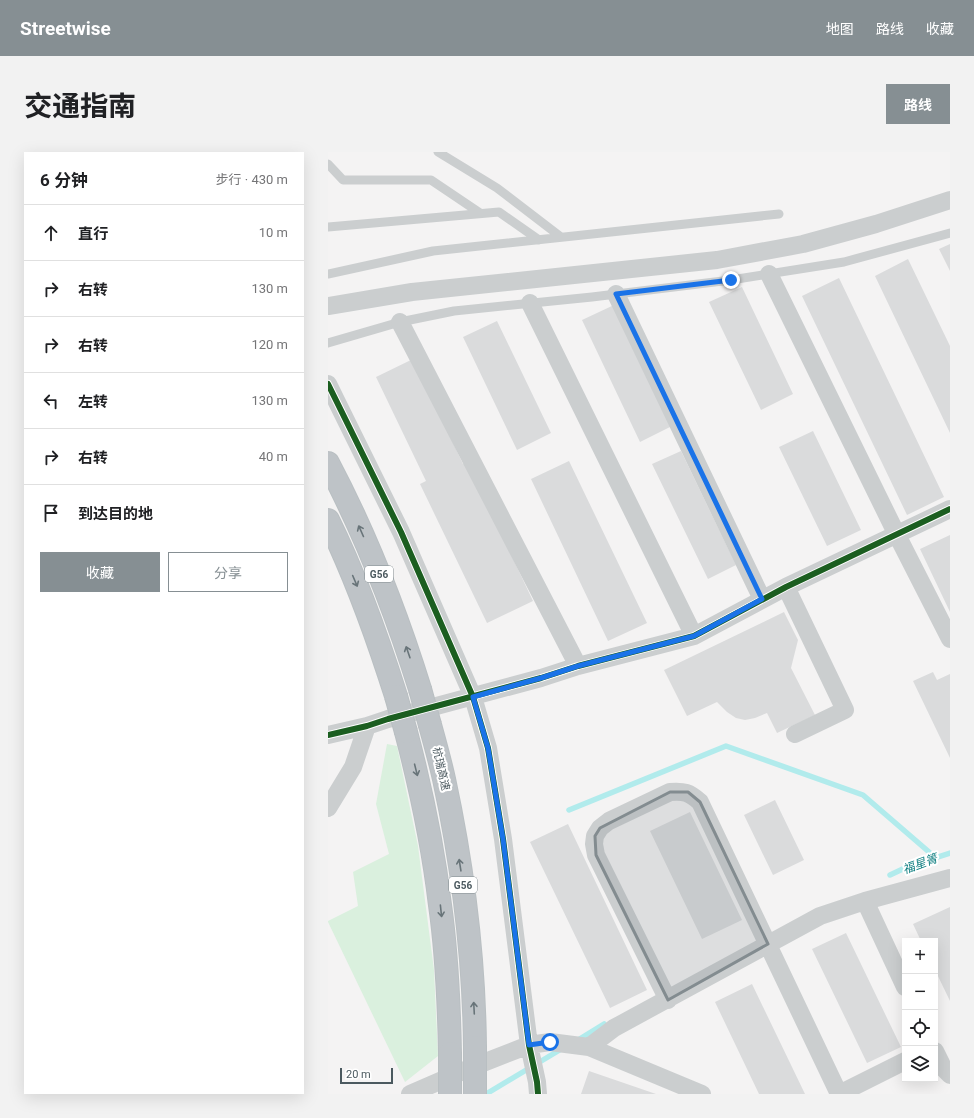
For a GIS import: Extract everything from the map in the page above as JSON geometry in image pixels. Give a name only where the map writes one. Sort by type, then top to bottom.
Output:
[{"type":"highway","name":"杭瑞高速","points":[[328,463],[360,527],[386,590],[409,653],[430,725],[445,786],[456,840],[465,901],[471,961],[475,1047],[475,1094]]},
{"type":"highway","name":"G56","points":[[328,520],[363,599],[385,661],[406,732],[419,784],[431,844],[440,904],[446,963],[450,1020],[450,1094]]},
{"type":"street","points":[[328,306],[412,292],[717,260],[803,244],[876,224],[950,200]]},
{"type":"street","points":[[768,274],[950,639]]},
{"type":"street","points":[[616,294],[762,599]]},
{"type":"street","points":[[530,303],[694,636]]},
{"type":"street","points":[[400,322],[578,666]]},
{"type":"street","points":[[328,384],[401,532],[473,697],[488,748],[503,839],[530,1050],[539,1090]]},
{"type":"street","points":[[328,734],[367,726],[541,678],[578,666],[694,636],[786,587],[950,509]]},
{"type":"street","points":[[786,587],[845,710],[795,734]]},
{"type":"street","points":[[328,808],[353,767],[367,726]]},
{"type":"street","points":[[668,1000],[596,855],[594,844],[595,836],[600,828],[609,821],[670,792],[680,791],[688,792],[700,802],[839,1094],[902,1062]]},
{"type":"street","points":[[589,1047],[614,1028],[820,916],[865,901],[950,878]]},
{"type":"street","points":[[865,901],[902,981]]},
{"type":"street","points":[[410,1094],[470,1068],[530,1050],[550,1042],[589,1047],[702,1094]]},
{"type":"street","points":[[938,1057],[944,1069],[950,1076]]},
{"type":"lane","points":[[438,152],[497,188],[561,237]]},
{"type":"lane","points":[[328,164],[343,180],[431,180],[480,213]]},
{"type":"lane","points":[[328,227],[499,212],[539,240]]},
{"type":"lane","points":[[328,274],[432,251],[779,214]]},
{"type":"lane","points":[[328,343],[400,322],[454,311],[731,280],[844,262],[950,233]]},
{"type":"highlighted area","points":[[670,792],[688,792],[700,802],[768,944],[668,1000],[596,855],[595,836],[600,828]]},
{"type":"green space","points":[[387,744],[397,746],[418,846],[434,970],[438,1056],[405,1082],[328,922],[358,906],[353,872],[389,854],[376,804]]},
{"type":"building","points":[[950,244],[950,271],[939,249]]},
{"type":"building","points":[[908,259],[950,346],[950,433],[875,276]]},
{"type":"building","points":[[839,278],[944,497],[907,515],[802,296]]},
{"type":"building","points":[[742,287],[793,394],[761,410],[709,302]]},
{"type":"building","points":[[614,305],[672,426],[640,442],[582,320]]},
{"type":"building","points":[[497,321],[551,433],[517,450],[463,337]]},
{"type":"building","points":[[413,359],[463,464],[467,462],[533,601],[487,623],[420,484],[426,481],[376,377]]},
{"type":"building","points":[[813,431],[861,530],[827,546],[779,447]]},
{"type":"building","points":[[681,451],[736,565],[708,579],[652,464]]},
{"type":"building","points":[[569,461],[647,623],[608,641],[531,479]]},
{"type":"building","points":[[950,535],[950,612],[920,549]]},
{"type":"building","points":[[784,612],[798,640],[791,668],[815,715],[777,733],[767,713],[745,720],[736,718],[727,712],[717,702],[687,716],[664,670]]},
{"type":"building","points":[[933,672],[937,680],[950,674],[950,758],[913,681]]},
{"type":"building","points":[[775,800],[804,860],[773,875],[744,815]]},
{"type":"building","points":[[690,812],[742,920],[702,939],[650,831]]},
{"type":"building","points":[[568,824],[647,990],[610,1008],[530,842]]},
{"type":"building","points":[[950,907],[950,1001],[938,976],[938,938],[920,938],[913,924]]},
{"type":"building","points":[[846,933],[901,1047],[867,1063],[812,949]]},
{"type":"building","points":[[752,984],[805,1094],[759,1094],[715,1002]]},
{"type":"building","points":[[589,1071],[656,1094],[581,1094]]},
{"type":"waterway","points":[[569,810],[726,746],[863,795],[936,858]]},
{"type":"waterway","name":"福星箐","points":[[890,875],[907,867],[950,853]]},
{"type":"waterway","name":"福星箐","points":[[578,1040],[604,1024]]},
{"type":"waterway","name":"福星箐","points":[[486,1094],[563,1048]]},
{"type":"cycle path","points":[[328,384],[401,532],[473,697],[488,748],[503,839],[529,1045],[538,1094]]},
{"type":"cycle path","points":[[328,735],[367,726],[541,678],[578,666],[694,636],[786,587],[950,509]]},
{"type":"route","points":[[550,1042],[529,1045],[503,839],[488,748],[473,697],[578,666],[694,636],[762,599],[616,294],[731,280]]}]
